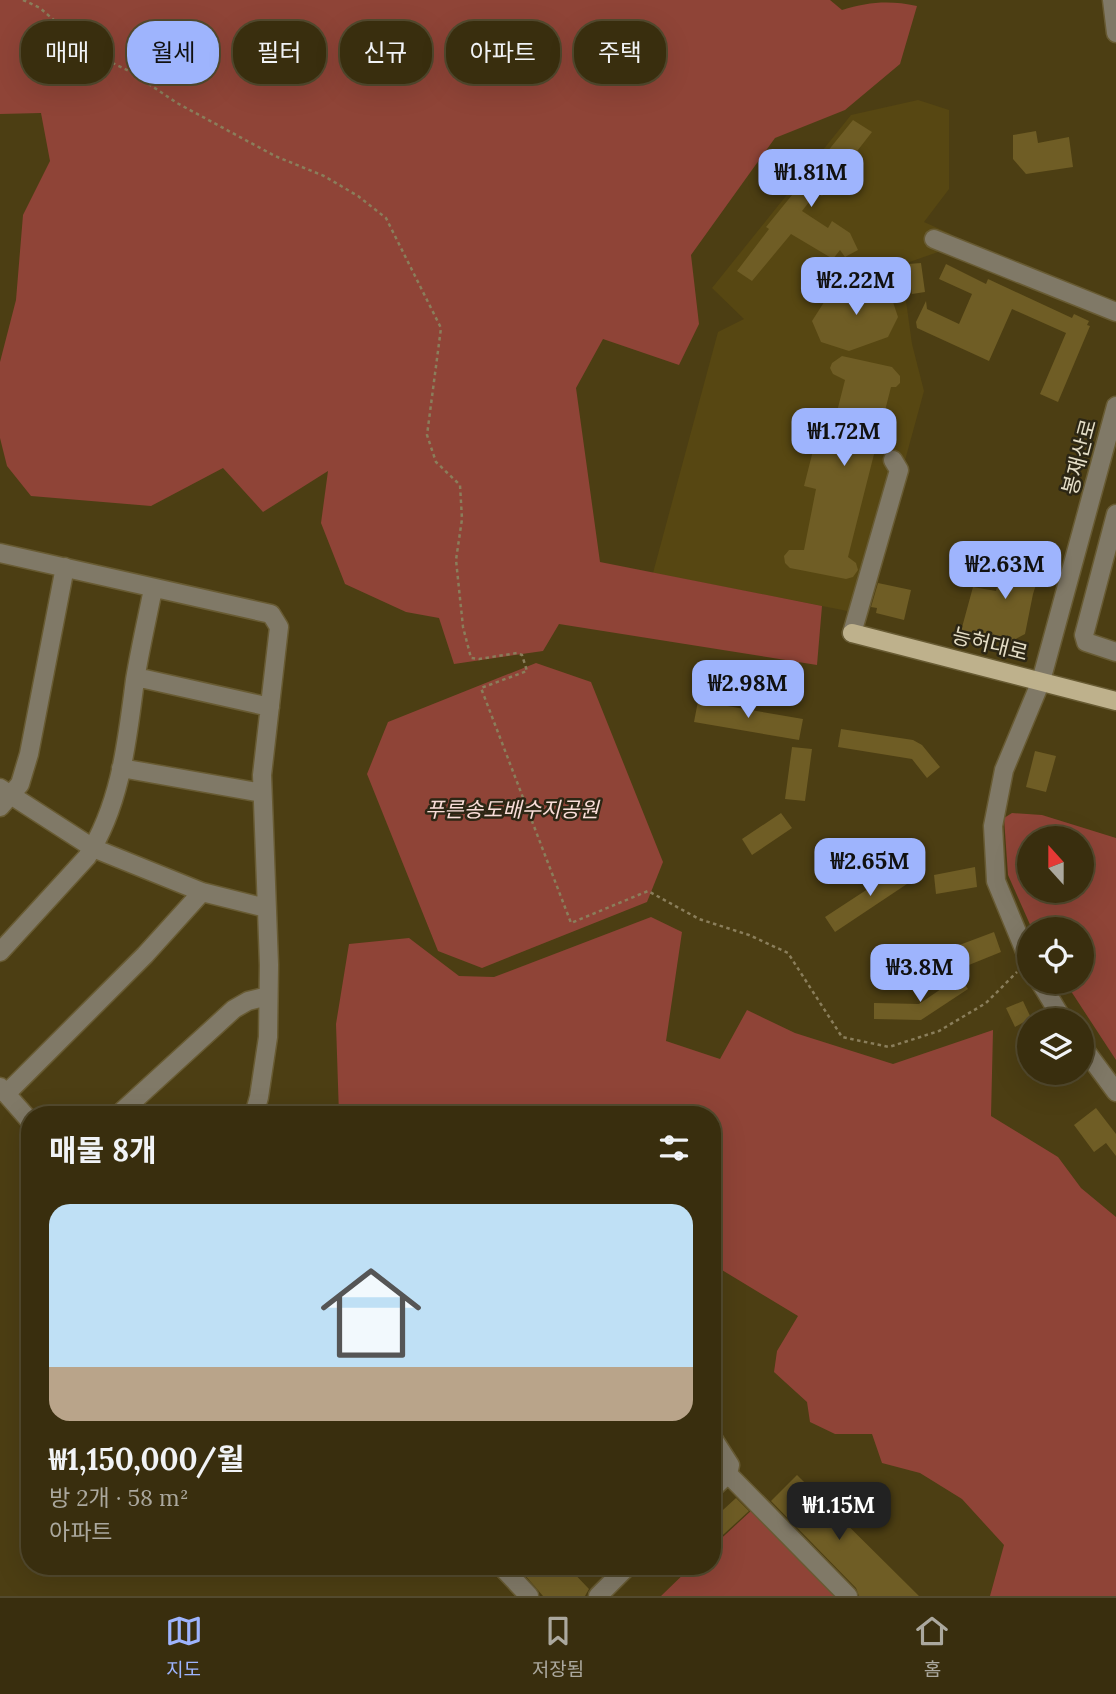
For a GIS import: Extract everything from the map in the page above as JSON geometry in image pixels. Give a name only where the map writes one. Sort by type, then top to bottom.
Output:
[{"type":"main road","name":"능허대로","points":[[852,634],[1116,701]]},
{"type":"street","points":[[1112,0],[1116,33]]},
{"type":"street","points":[[934,239],[1116,312]]},
{"type":"street","name":"봉재산로","points":[[1017,940],[996,881],[993,826],[1004,770],[1041,681],[1115,411]]},
{"type":"street","points":[[852,634],[899,470],[893,460]]},
{"type":"street","points":[[1116,514],[1084,635],[1086,642],[1116,652]]},
{"type":"street","points":[[0,553],[271,614],[279,627],[262,793],[268,1037],[256,1106]]},
{"type":"street","points":[[65,567],[29,754],[20,784],[3,797],[93,848],[202,892],[266,908]]},
{"type":"street","points":[[0,952],[59,890],[93,848],[112,805],[153,589]]},
{"type":"street","points":[[136,677],[270,708]]},
{"type":"street","points":[[121,768],[262,793]]},
{"type":"street","points":[[21,1111],[3,1091],[145,956],[202,892]]},
{"type":"street","points":[[128,1106],[234,1009],[248,1001],[268,996]]},
{"type":"street","points":[[1094,1062],[1116,1092]]},
{"type":"street","points":[[721,1451],[730,1465],[728,1474],[721,1481]]},
{"type":"street","points":[[728,1474],[848,1596]]},
{"type":"street","points":[[509,1575],[529,1596]]},
{"type":"street","points":[[598,1595],[619,1575]]},
{"type":"path","points":[[24,0],[40,8],[55,21],[66,40],[131,72],[177,103],[275,156],[335,183],[386,218],[441,328],[428,435],[436,462],[460,485],[463,519],[456,570],[463,627],[471,658],[517,653],[522,655],[527,671],[481,688],[571,923],[648,891],[699,919],[749,935],[788,953],[842,1037],[889,1047],[939,1031],[986,1003],[1017,972]]},
{"type":"shaded area","points":[[918,100],[949,110],[949,189],[924,222],[951,234],[938,252],[901,265],[912,344],[924,391],[863,614],[653,573],[718,332],[744,319],[712,288],[851,115]]},
{"type":"green space","points":[[0,0],[830,0],[842,10],[879,3],[917,6],[900,64],[845,110],[775,138],[691,255],[699,324],[679,365],[603,339],[576,388],[600,562],[822,606],[817,665],[559,624],[543,651],[454,664],[439,618],[406,612],[345,584],[321,523],[328,471],[263,512],[223,468],[151,506],[31,496],[7,466],[0,438],[0,362],[16,300],[23,215],[50,161],[41,113],[0,114]]},
{"type":"green space","name":"푸른송도배수지공원","points":[[536,663],[591,682],[663,862],[647,902],[482,968],[438,951],[367,774],[388,722]]},
{"type":"green space","points":[[1012,813],[1042,815],[1077,826],[1017,826],[1017,895],[1008,875],[1004,818]]},
{"type":"green space","points":[[1094,831],[1116,838],[1116,1060],[1094,1026],[1094,1008],[1082,1008],[1073,994],[1094,994],[1094,917],[1027,917],[1020,903],[1094,903]]},
{"type":"green space","points":[[651,917],[682,932],[666,1041],[720,1059],[747,1010],[795,1033],[893,1064],[993,1030],[991,1116],[1058,1157],[1081,1188],[1116,1217],[1116,1596],[990,1596],[1004,1545],[962,1499],[920,1473],[882,1463],[872,1434],[835,1434],[810,1422],[807,1402],[774,1372],[777,1351],[798,1316],[721,1269],[721,1106],[339,1106],[336,1024],[349,944],[409,938],[459,976],[494,977]]},
{"type":"green space","points":[[753,1509],[837,1596],[661,1596],[683,1575],[721,1575],[721,1539]]},
{"type":"building","points":[[853,120],[872,132],[822,196],[817,192],[802,211],[828,228],[832,221],[850,233],[858,250],[845,257],[840,250],[833,259],[791,234],[752,281],[737,271],[769,229],[766,227]]},
{"type":"building","points":[[1036,131],[1038,143],[1069,137],[1073,167],[1026,174],[1013,159],[1013,135]]},
{"type":"building","points":[[921,263],[925,292],[912,294],[908,264]]},
{"type":"building","points":[[946,264],[986,284],[988,279],[1072,318],[1074,314],[1089,321],[1087,325],[1090,326],[1058,402],[1040,394],[1066,333],[1012,309],[989,361],[917,328],[916,322],[926,301],[927,309],[959,324],[972,294],[939,279]]},
{"type":"building","points":[[867,282],[890,293],[898,317],[888,337],[849,351],[821,342],[812,321],[828,296]]},
{"type":"building","points":[[842,356],[892,367],[900,376],[900,383],[891,387],[848,557],[856,563],[858,570],[853,577],[846,579],[790,568],[785,563],[784,556],[789,550],[804,550],[816,489],[804,486],[817,435],[830,439],[845,380],[833,374],[830,368],[832,363]]},
{"type":"building","points":[[1006,551],[1044,560],[1033,594],[1025,634],[1010,642],[961,631],[973,587],[996,591]]},
{"type":"building","points":[[878,583],[911,590],[904,620],[876,613],[877,608],[871,607]]},
{"type":"building","points":[[698,701],[803,719],[799,740],[694,722]]},
{"type":"building","points":[[841,729],[913,740],[922,745],[940,767],[927,778],[912,759],[838,747]]},
{"type":"building","points":[[792,747],[812,749],[805,801],[785,799]]},
{"type":"building","points":[[1035,751],[1056,756],[1046,792],[1026,787]]},
{"type":"building","points":[[781,813],[792,828],[752,855],[742,839]]},
{"type":"building","points":[[906,864],[916,878],[835,932],[825,917]]},
{"type":"building","points":[[975,867],[977,887],[936,894],[934,875]]},
{"type":"building","points":[[994,932],[1001,952],[954,971],[946,950]]},
{"type":"building","points":[[960,976],[968,989],[921,1020],[874,1019],[874,1003],[919,1004]]},
{"type":"building","points":[[1023,1001],[1026,1008],[1017,1008],[1015,1027],[1006,1008]]},
{"type":"building","points":[[1096,1108],[1116,1134],[1116,1156],[1106,1143],[1094,1152],[1074,1125]]},
{"type":"building","points":[[797,1475],[919,1596],[859,1596],[856,1588],[771,1501]]},
{"type":"building","points":[[736,1498],[749,1511],[721,1537],[721,1512]]},
{"type":"building","points":[[525,1575],[576,1575],[589,1589],[585,1596],[543,1596]]}]
